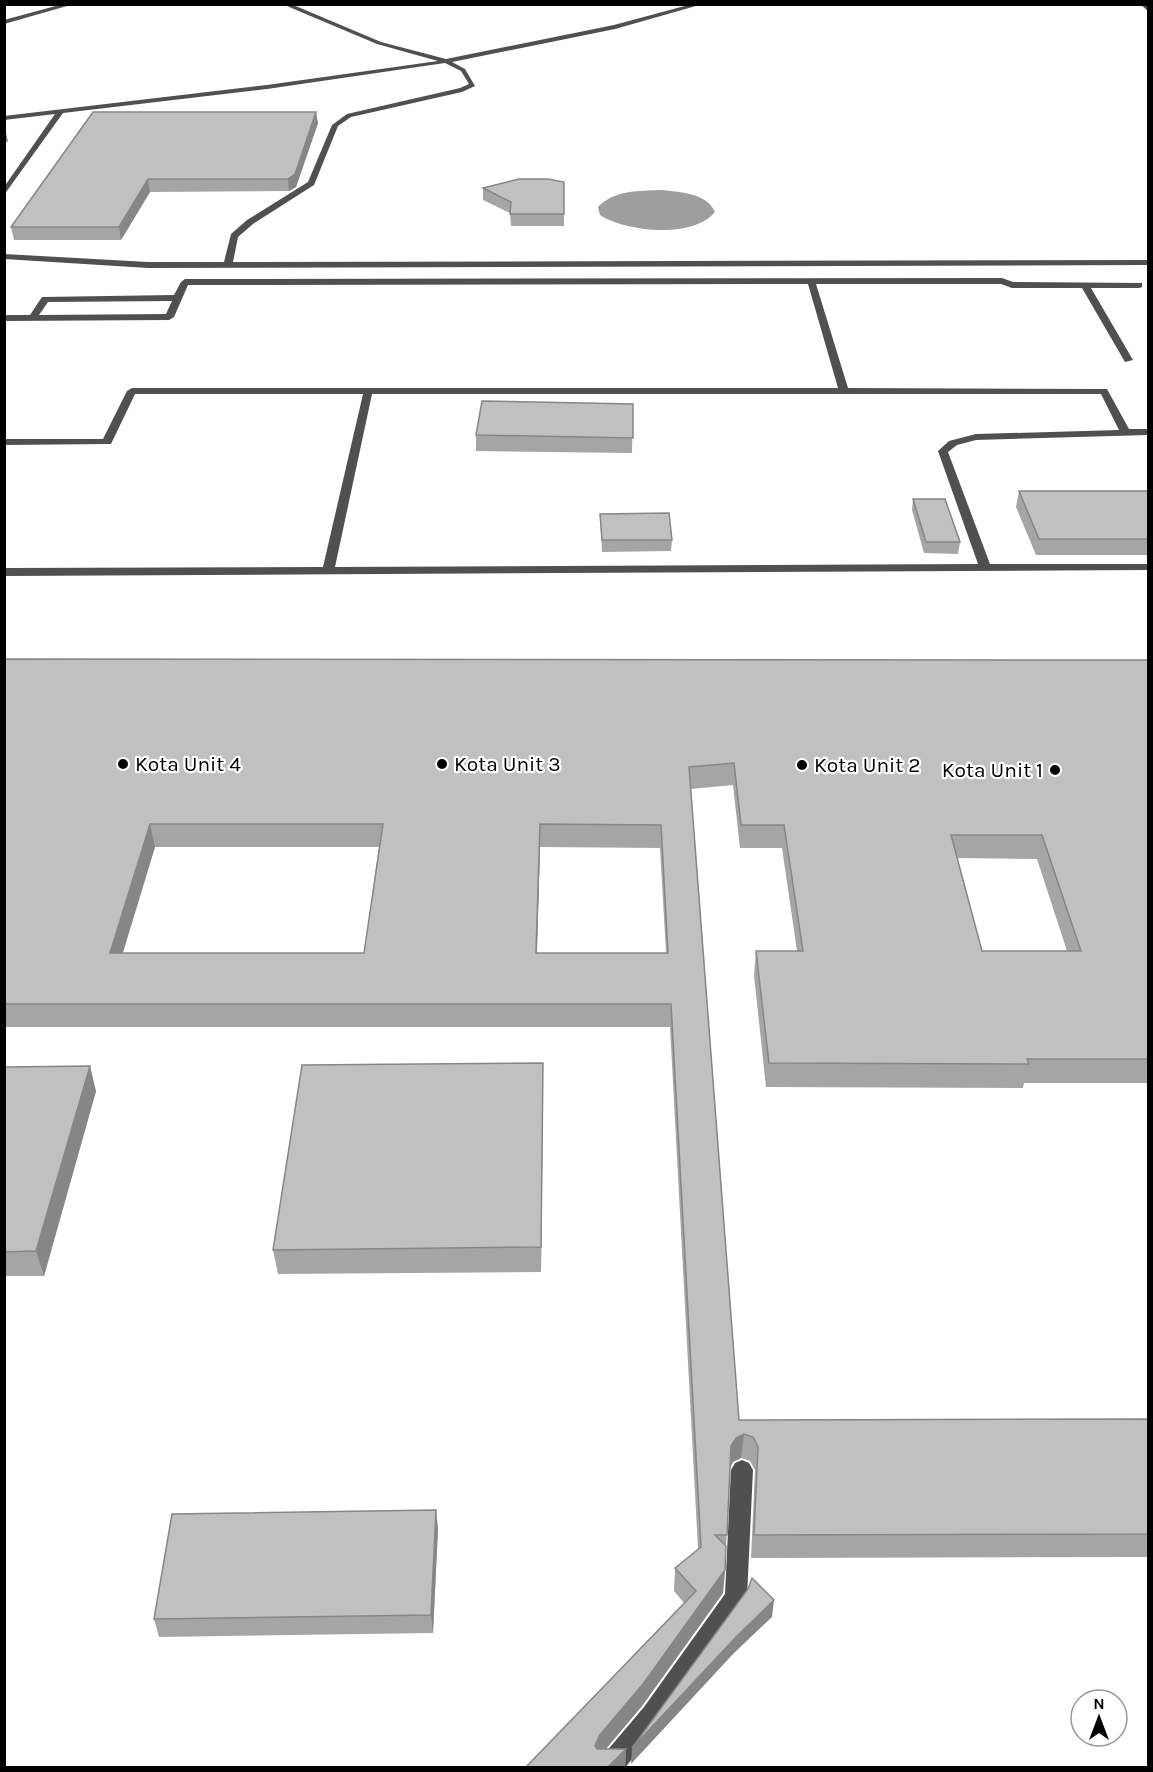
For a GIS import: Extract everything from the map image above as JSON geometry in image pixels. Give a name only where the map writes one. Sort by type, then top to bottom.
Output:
[{"type":"street","points":[[4,22],[71,4]]},
{"type":"street","points":[[228,265],[234,236],[250,222],[311,183],[335,125],[349,115],[462,90],[473,85],[463,70],[445,61],[379,43],[285,4]]},
{"type":"street","points":[[4,118],[354,76],[569,38],[700,4]]},
{"type":"street","points":[[1143,4],[1149,9]]},
{"type":"street","points":[[4,193],[61,111]]},
{"type":"street","points":[[4,256],[148,265],[1149,263]]},
{"type":"street","points":[[811,281],[844,392]]},
{"type":"street","points":[[4,318],[169,317],[185,282],[1002,281],[1012,285],[1139,285]]},
{"type":"street","points":[[1085,285],[1128,360]]},
{"type":"street","points":[[33,318],[45,299],[177,298]]},
{"type":"street","points":[[4,442],[107,442],[132,392],[1104,391],[1125,432]]},
{"type":"street","points":[[328,571],[368,392]]},
{"type":"street","points":[[986,569],[943,451],[953,443],[976,437],[1149,432]]},
{"type":"street","points":[[4,572],[1149,567]]},
{"type":"street","points":[[609,1767],[652,1715],[736,1597],[742,1470]]},
{"type":"shaded area","points":[[661,190],[699,197],[706,201],[715,212],[705,221],[691,226],[659,230],[626,226],[600,215],[598,207],[604,201],[619,194]]},
{"type":"building","points":[[93,112],[316,112],[295,174],[288,179],[148,179],[119,227],[11,227]]},
{"type":"building","points":[[519,179],[548,179],[564,182],[564,214],[510,214],[511,202],[483,188]]},
{"type":"building","points":[[482,401],[633,404],[633,438],[476,435]]},
{"type":"building","points":[[1019,491],[1149,491],[1149,539],[1039,539]]},
{"type":"building","points":[[913,499],[945,499],[960,542],[926,542]]},
{"type":"building","points":[[669,513],[672,540],[602,540],[600,514]]},
{"type":"building","points":[[4,659],[1149,660],[1149,1059],[1027,1059],[1029,1064],[769,1063],[756,951],[803,951],[784,825],[741,825],[734,763],[689,767],[739,1420],[1149,1419],[1149,1534],[754,1535],[758,1447],[753,1437],[744,1434],[736,1438],[731,1446],[727,1535],[715,1535],[726,1546],[725,1570],[643,1684],[599,1736],[595,1746],[597,1749],[626,1749],[608,1767],[526,1767],[696,1591],[675,1568],[701,1547],[671,1004],[4,1004]],"holes":[[[150,824],[383,824],[364,953],[110,953]],[[540,824],[661,825],[668,953],[536,953]],[[951,835],[1042,835],[1081,951],[982,951]]]},
{"type":"building","points":[[543,1063],[541,1247],[273,1250],[302,1065]]},
{"type":"building","points":[[90,1066],[36,1251],[4,1252],[4,1067]]},
{"type":"building","points":[[436,1510],[431,1615],[154,1619],[172,1514]]},
{"type":"building","points":[[752,1578],[774,1600],[736,1637],[632,1748],[748,1589]]},
{"type":"place","name":"Kota Unit 4","points":[[123,764]]},
{"type":"place","name":"Kota Unit 3","points":[[442,764]]},
{"type":"place","name":"Kota Unit 2","points":[[802,765]]},
{"type":"place","name":"Kota Unit 1","points":[[1055,770]]}]
